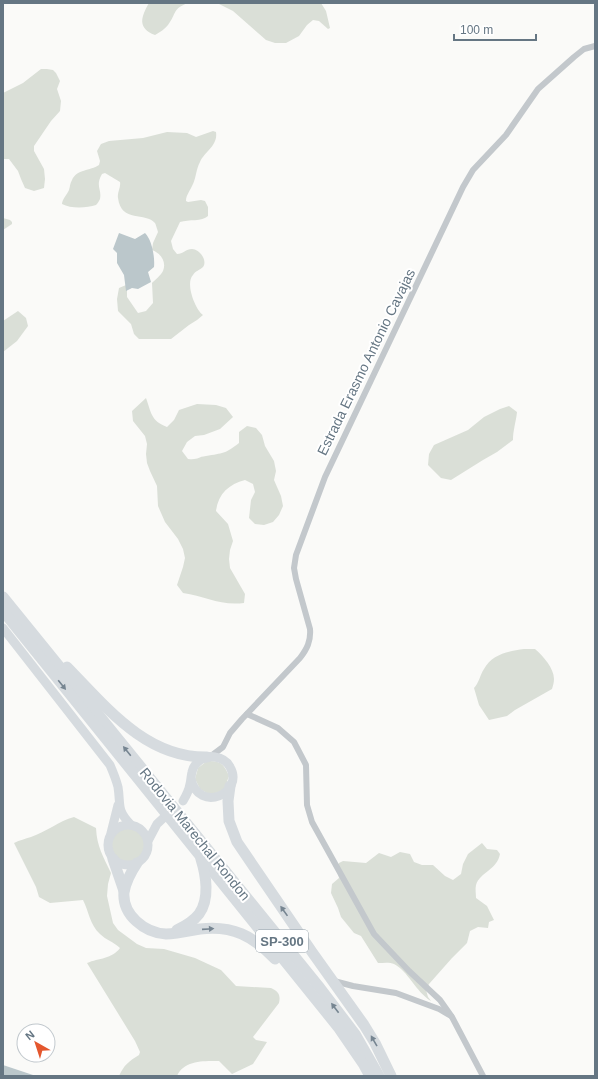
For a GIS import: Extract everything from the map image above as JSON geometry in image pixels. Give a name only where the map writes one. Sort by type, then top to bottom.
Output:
[{"type":"highway","name":"Rodovia Marechal Rondon","points":[[3,597],[198,853],[338,1026],[370,1076]]},
{"type":"highway","name":"Rodovia Marechal Rondon","points":[[3,611],[168,812],[332,1004],[355,1034],[379,1076]]},
{"type":"highway","points":[[30,632],[47,646],[114,716],[129,728],[147,740],[172,752],[183,755],[209,757]]},
{"type":"highway","points":[[230,786],[228,821],[237,842],[260,878],[375,1043],[391,1076]]},
{"type":"highway","points":[[170,934],[189,924],[200,913],[203,906],[205,896],[204,874],[198,853]]},
{"type":"highway","points":[[113,859],[124,891],[126,905],[129,912],[140,925],[159,934],[170,934],[210,928],[223,928],[239,932],[266,949],[316,1000]]},
{"type":"highway","points":[[124,891],[127,881],[137,863]]},
{"type":"main road","points":[[4,629],[110,765],[115,775],[118,787],[118,804],[111,835],[108,841],[108,847],[113,859],[124,865],[137,863],[145,856],[147,852],[148,841],[154,828],[168,812]]},
{"type":"main road","points":[[111,835],[120,827],[149,823],[183,801],[194,797],[217,797],[227,791],[230,786],[233,777],[230,767],[223,760],[209,757],[197,763],[194,768],[189,790],[183,801]]},
{"type":"main road","points":[[191,779],[196,790],[205,796]]},
{"type":"main road","points":[[118,804],[123,815],[133,826],[143,832],[148,841]]},
{"type":"street","name":"Estrada Erasmo Antonio Cavajas","points":[[223,748],[230,733],[300,658],[306,649],[310,638],[310,629],[296,579],[294,568],[296,555],[325,477],[463,187],[473,170],[506,135],[538,89],[584,49],[595,46]]},
{"type":"street","points":[[247,714],[278,728],[294,742],[306,765],[307,805],[312,822],[374,934],[409,971],[440,1000],[452,1017],[483,1076]]},
{"type":"street","points":[[209,757],[223,748]]},
{"type":"street","points":[[223,748],[223,760]]},
{"type":"street","points":[[333,981],[396,993],[439,1009],[452,1017]]},
{"type":"street","points":[[345,998],[347,992],[353,986]]},
{"type":"shaded area","points":[[149,3],[188,3],[179,7],[167,26],[155,35],[145,29],[142,22],[144,13]]},
{"type":"shaded area","points":[[217,3],[321,3],[326,11],[330,28],[328,29],[319,21],[313,20],[307,25],[299,36],[286,43],[275,43],[266,40],[233,11]]},
{"type":"shaded area","points":[[41,69],[53,70],[56,73],[60,81],[57,89],[61,101],[60,111],[51,121],[34,146],[34,151],[44,169],[45,179],[44,188],[34,191],[25,188],[18,171],[9,159],[3,159],[3,93],[23,83]]},
{"type":"shaded area","points":[[213,131],[216,132],[215,141],[200,162],[186,199],[188,202],[201,200],[205,201],[208,207],[208,216],[199,220],[180,222],[171,241],[173,249],[177,254],[195,249],[204,258],[203,267],[194,274],[190,284],[194,302],[203,315],[171,339],[139,339],[134,334],[131,324],[118,311],[117,299],[119,288],[126,285],[127,297],[138,313],[146,311],[153,303],[152,283],[162,273],[164,267],[160,255],[152,250],[153,243],[158,232],[155,223],[146,218],[134,216],[124,211],[120,206],[118,198],[120,182],[105,173],[102,174],[100,178],[100,199],[96,205],[88,207],[70,207],[62,204],[63,200],[69,190],[74,176],[80,172],[99,165],[100,161],[97,151],[101,144],[109,141],[143,138],[167,132],[187,133],[196,137]]},
{"type":"shaded area","points":[[3,218],[10,220],[12,224],[3,230]]},
{"type":"shaded area","points":[[119,233],[135,239],[145,233],[151,244],[154,267],[148,272],[151,282],[138,289],[132,288],[126,291],[124,275],[117,263],[117,253],[113,249]]},
{"type":"shaded area","points":[[18,311],[26,318],[28,326],[17,341],[3,352],[3,321]]},
{"type":"shaded area","points":[[146,398],[152,416],[162,425],[167,427],[174,420],[179,410],[197,404],[216,405],[226,408],[233,417],[220,429],[204,435],[195,436],[187,442],[182,451],[188,459],[194,459],[227,451],[239,443],[239,432],[247,426],[256,428],[262,435],[265,446],[274,461],[276,471],[274,480],[281,496],[283,506],[279,515],[273,522],[264,525],[255,524],[249,518],[251,500],[255,492],[253,484],[245,480],[234,484],[225,491],[219,500],[216,511],[228,524],[233,541],[229,559],[230,568],[245,594],[244,603],[235,604],[220,602],[183,593],[177,585],[185,558],[183,549],[178,539],[165,522],[158,506],[157,486],[147,463],[147,444],[145,436],[133,421],[132,411]]},
{"type":"shaded area","points":[[509,406],[517,412],[513,440],[497,452],[451,480],[441,478],[428,465],[429,454],[434,445],[468,430],[484,417]]},
{"type":"shaded area","points":[[524,649],[535,649],[548,662],[554,675],[552,689],[507,716],[489,720],[479,705],[474,688],[487,664],[492,660],[501,654]]},
{"type":"shaded area","points":[[207,761],[219,762],[229,776],[224,790],[210,795],[200,789],[195,779],[198,768]]},
{"type":"shaded area","points":[[74,817],[96,828],[99,846],[111,873],[107,896],[113,923],[118,930],[137,944],[146,948],[164,949],[195,958],[221,970],[236,986],[271,988],[278,994],[280,998],[279,1003],[253,1037],[256,1040],[267,1042],[253,1064],[232,1074],[219,1061],[207,1061],[189,1064],[180,1071],[177,1076],[119,1076],[125,1066],[139,1055],[140,1052],[135,1041],[87,963],[109,956],[117,952],[120,948],[102,936],[97,930],[83,900],[50,903],[39,897],[36,887],[14,843],[37,835],[63,821]]},
{"type":"shaded area","points":[[131,828],[140,833],[144,838],[144,852],[140,857],[135,861],[125,862],[121,861],[112,852],[111,842],[112,838],[121,829]]},
{"type":"shaded area","points":[[482,843],[487,849],[497,850],[500,854],[496,864],[481,877],[476,887],[476,898],[487,906],[494,920],[489,922],[488,928],[478,927],[470,931],[467,943],[429,984],[426,990],[431,1001],[399,967],[391,963],[378,963],[361,936],[354,933],[341,917],[331,893],[332,884],[339,878],[337,867],[339,863],[343,861],[366,863],[379,853],[391,857],[400,852],[410,854],[414,862],[422,865],[433,865],[445,876],[453,880],[461,874],[463,864],[468,854]]},
{"type":"shaded area","points":[[3,1065],[36,1076],[3,1076]]}]
